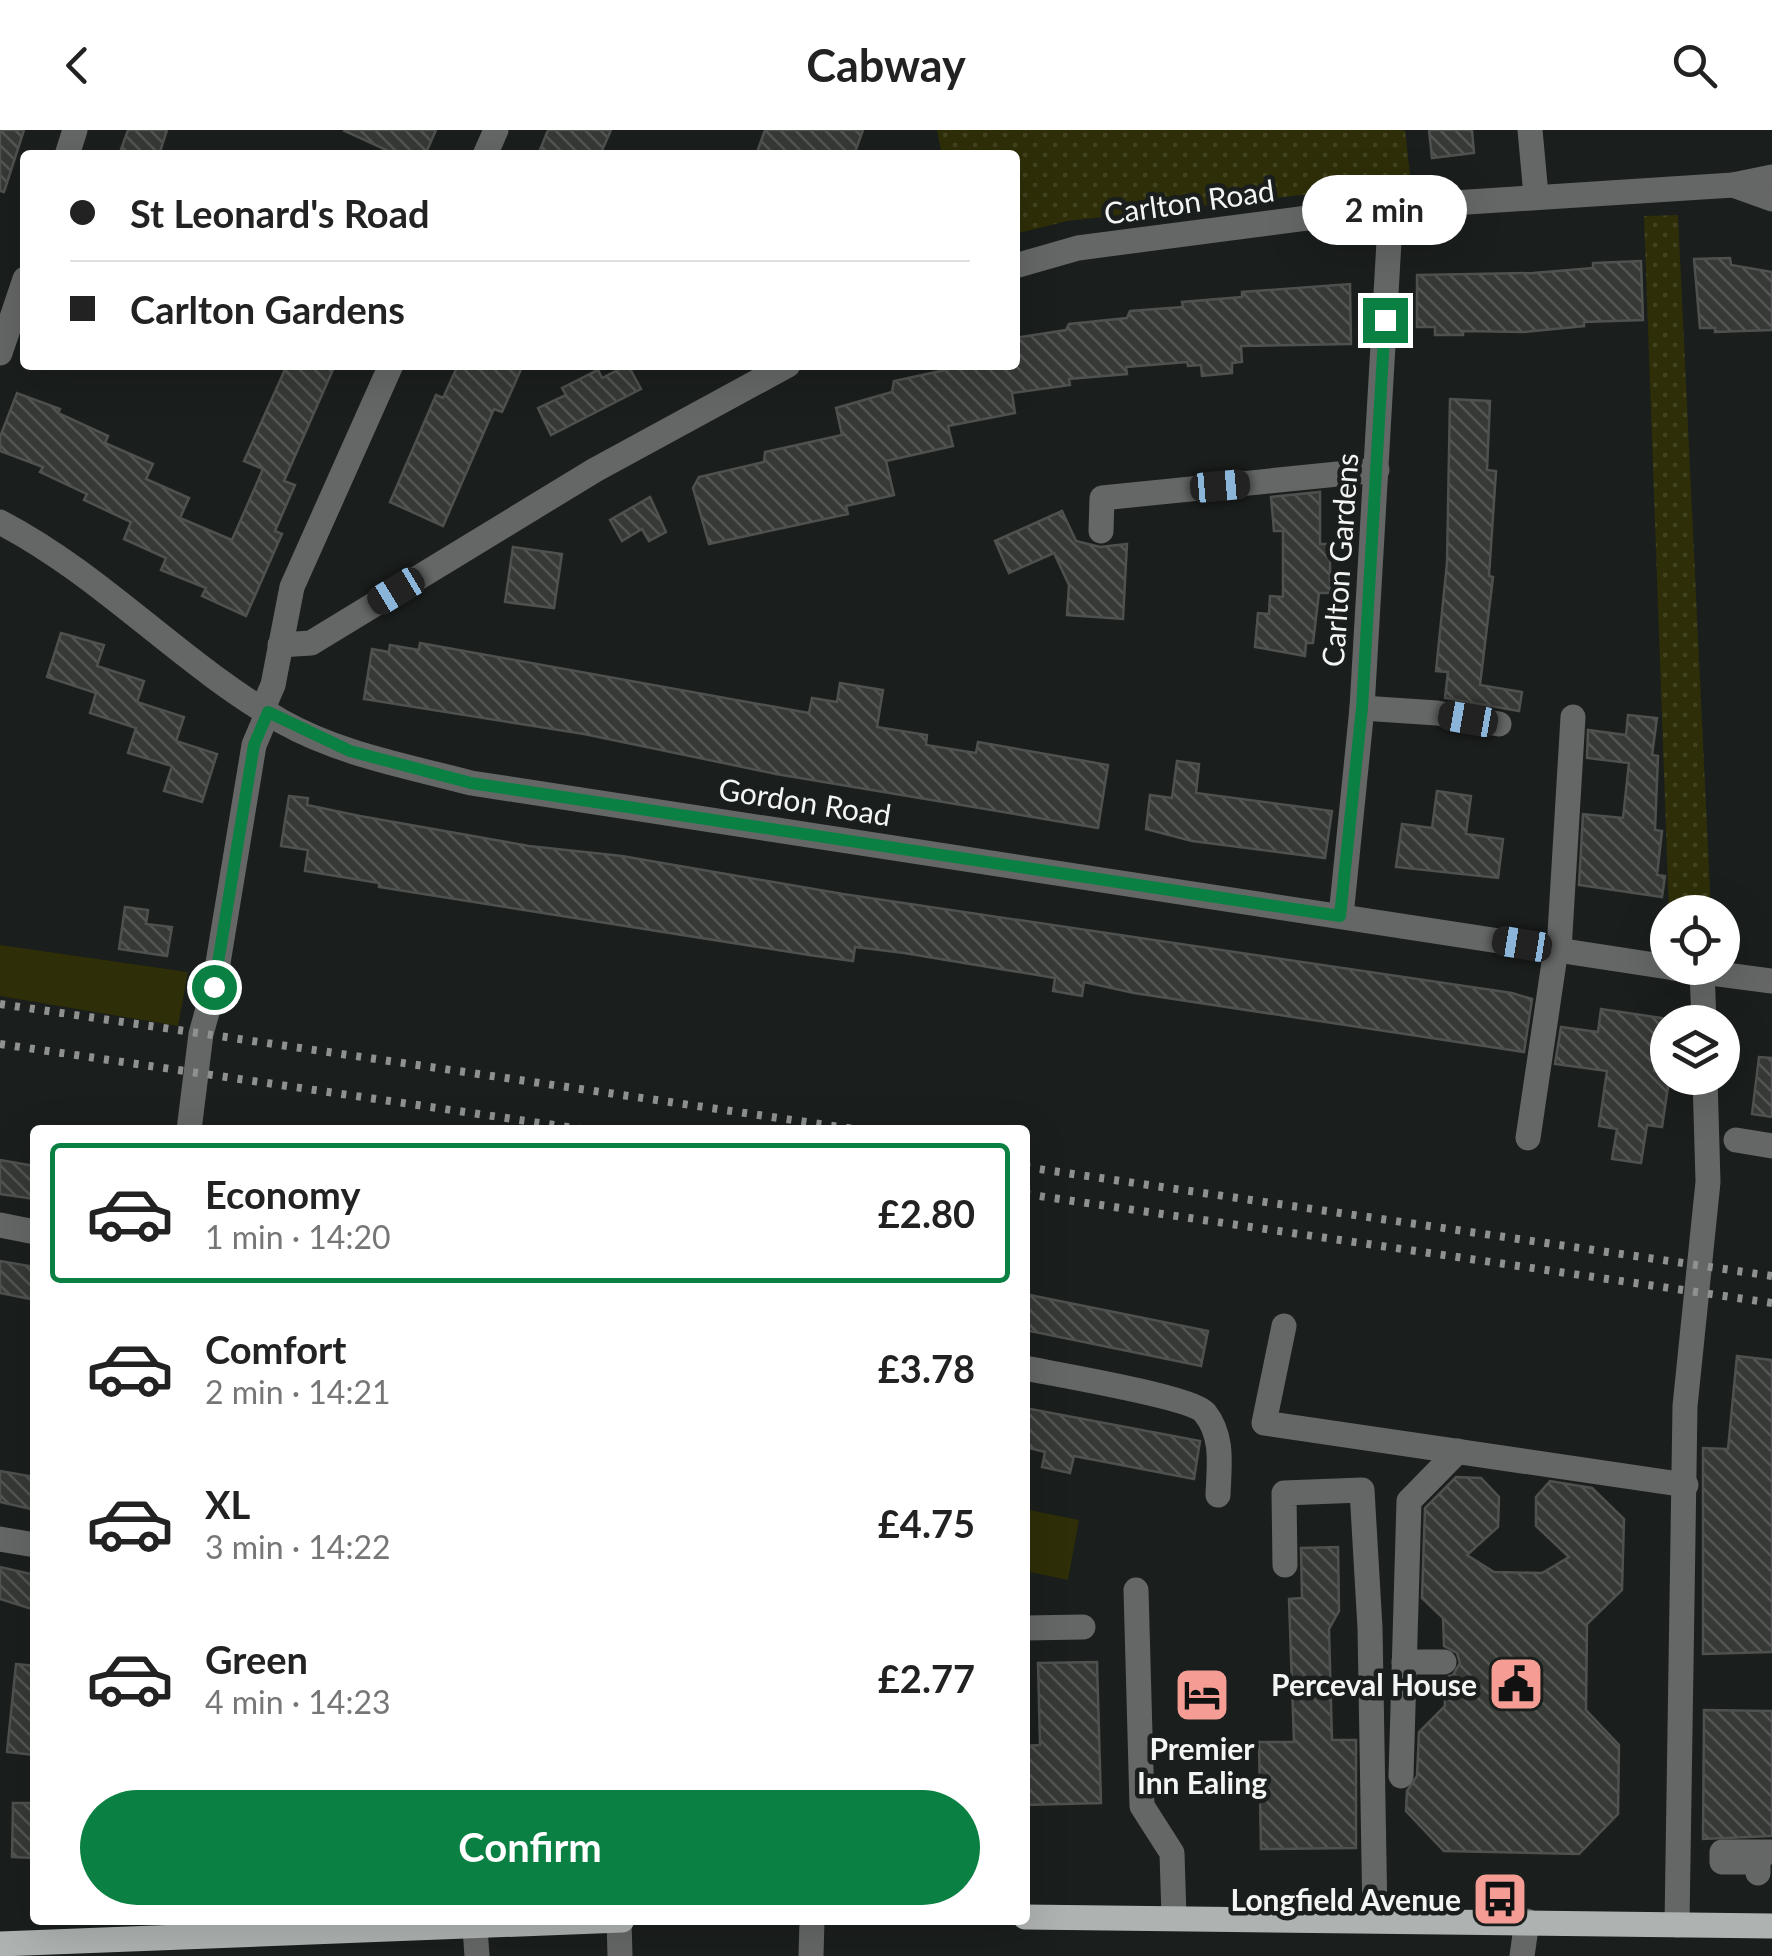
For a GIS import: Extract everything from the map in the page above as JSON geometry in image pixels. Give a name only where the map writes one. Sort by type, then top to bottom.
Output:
[{"type":"main road","points":[[1030,1916],[1772,1926]]},
{"type":"main road","points":[[4,1948],[136,1930],[215,1937],[506,1925]]},
{"type":"street","points":[[1530,130],[1536,195]]},
{"type":"street","name":"Carlton Road","points":[[1020,265],[1078,248],[1391,207],[1733,185],[1772,178]]},
{"type":"street","name":"Carlton Road","points":[[1733,185],[1772,199]]},
{"type":"street","name":"Carlton Gardens","points":[[1340,916],[1362,708],[1391,207]]},
{"type":"street","points":[[0,354],[20,294]]},
{"type":"street","points":[[189,1122],[201,1034],[214,987],[254,745],[266,710],[292,587],[389,370]]},
{"type":"street","points":[[280,645],[311,644],[595,470],[779,370]]},
{"type":"street","points":[[1101,531],[1102,498],[1377,470]]},
{"type":"street","name":"Gordon Road","points":[[0,522],[92,581],[194,662],[266,710],[350,751],[471,783],[1650,964]]},
{"type":"street","points":[[1362,708],[1437,713],[1500,724]]},
{"type":"street","points":[[1528,1138],[1557,950],[1573,717]]},
{"type":"street","name":"Gordon Road","points":[[1740,977],[1772,982]]},
{"type":"street","points":[[1677,1925],[1690,1339],[1704,1095]]},
{"type":"street","points":[[1736,1140],[1772,1146]]},
{"type":"street","points":[[0,1225],[30,1231]]},
{"type":"street","points":[[1284,1326],[1264,1423],[1686,1484]]},
{"type":"street","points":[[1030,1369],[1194,1404],[1215,1428],[1220,1448],[1218,1495]]},
{"type":"street","points":[[1401,1776],[1409,1501],[1458,1452]]},
{"type":"street","points":[[1285,1564],[1284,1493],[1362,1490],[1370,1628],[1375,1919]]},
{"type":"street","points":[[0,1540],[30,1544]]},
{"type":"street","points":[[1136,1590],[1142,1806],[1172,1853],[1174,1916]]},
{"type":"street","points":[[1030,1628],[1083,1627]]},
{"type":"street","points":[[1404,1662],[1444,1662]]},
{"type":"street","points":[[1510,1956],[1519,1921]]},
{"type":"street","points":[[1519,1921],[1522,1956]]},
{"type":"street","points":[[620,1956],[621,1925]]},
{"type":"street","points":[[811,1956],[812,1925]]},
{"type":"street","points":[[475,1928],[477,1956]]},
{"type":"shaded area","points":[[937,130],[1405,130],[1411,183],[1067,221],[1020,233],[1020,150],[941,150]]},
{"type":"shaded area","points":[[1678,215],[1710,895],[1668,895],[1644,216]]},
{"type":"shaded area","points":[[0,945],[188,972],[178,1026],[0,996]]},
{"type":"shaded area","points":[[1030,1510],[1079,1520],[1068,1580],[1030,1572]]},
{"type":"building","points":[[0,130],[24,130],[4,192],[0,191]]},
{"type":"building","points":[[128,130],[167,130],[161,150],[121,150]]},
{"type":"building","points":[[343,130],[436,130],[427,150],[386,150]]},
{"type":"building","points":[[548,130],[611,130],[602,150],[540,150]]},
{"type":"building","points":[[765,130],[863,130],[856,150],[758,150]]},
{"type":"building","points":[[1429,130],[1472,130],[1474,153],[1432,158]]},
{"type":"building","points":[[1730,258],[1731,265],[1772,272],[1772,330],[1715,332],[1715,328],[1700,328],[1694,259]]},
{"type":"building","points":[[1641,261],[1643,320],[1584,322],[1584,326],[1523,332],[1463,331],[1463,335],[1435,335],[1435,327],[1417,327],[1417,275],[1533,273],[1593,268],[1593,263]]},
{"type":"building","points":[[1350,284],[1351,344],[1241,346],[1242,362],[1232,363],[1232,373],[1202,376],[1201,365],[1188,366],[1187,362],[1126,367],[1127,374],[1069,379],[1070,385],[1012,393],[1015,413],[948,426],[953,446],[886,461],[894,495],[846,506],[848,514],[709,544],[693,488],[699,477],[764,462],[765,452],[842,435],[836,408],[892,392],[894,381],[945,370],[1020,370],[1020,337],[1066,330],[1069,324],[1127,318],[1130,311],[1242,297],[1242,292]]},
{"type":"building","points":[[285,370],[333,370],[284,481],[295,485],[275,531],[282,534],[246,616],[202,596],[206,588],[161,570],[166,558],[124,539],[131,522],[84,500],[87,494],[40,472],[43,467],[0,451],[0,437],[17,393],[60,409],[58,413],[108,436],[105,443],[153,464],[146,479],[189,498],[180,518],[232,540],[263,469],[244,461]]},
{"type":"building","points":[[456,370],[521,370],[502,412],[494,409],[443,526],[390,502],[436,395],[443,398]]},
{"type":"building","points":[[598,370],[602,378],[618,370],[631,370],[641,389],[551,435],[538,408],[566,395],[562,388]]},
{"type":"building","points":[[1450,399],[1490,401],[1487,470],[1496,471],[1489,576],[1493,577],[1480,685],[1522,692],[1519,711],[1445,698],[1448,672],[1436,671],[1447,563]]},
{"type":"building","points":[[1320,492],[1320,544],[1330,544],[1330,593],[1319,593],[1313,643],[1306,643],[1305,656],[1255,647],[1258,613],[1269,614],[1270,596],[1283,597],[1283,531],[1274,531],[1271,497]]},
{"type":"building","points":[[650,497],[666,532],[649,541],[642,529],[622,541],[610,520]]},
{"type":"building","points":[[1062,511],[1076,541],[1100,547],[1127,544],[1123,619],[1067,615],[1069,585],[1054,553],[1009,573],[995,541]]},
{"type":"building","points":[[513,547],[562,554],[554,608],[505,602]]},
{"type":"building","points":[[61,633],[104,645],[97,666],[144,681],[137,702],[184,717],[176,741],[217,754],[202,802],[164,791],[172,766],[128,753],[136,728],[90,713],[96,693],[47,677]]},
{"type":"building","points":[[420,643],[809,713],[812,698],[837,702],[840,683],[883,690],[877,727],[927,735],[926,745],[976,753],[978,742],[1108,765],[1098,828],[776,774],[584,734],[364,699],[372,649],[389,652],[390,645],[419,650]]},
{"type":"building","points":[[1628,715],[1657,718],[1652,755],[1658,756],[1655,830],[1662,831],[1657,875],[1665,876],[1662,895],[1579,885],[1583,814],[1623,818],[1629,763],[1587,758],[1588,730],[1626,735]]},
{"type":"building","points":[[1177,761],[1199,764],[1196,793],[1332,811],[1325,858],[1192,841],[1146,829],[1150,795],[1172,798]]},
{"type":"building","points":[[1437,791],[1471,796],[1466,834],[1503,839],[1498,878],[1396,867],[1402,824],[1432,828]]},
{"type":"building","points":[[289,796],[308,798],[307,805],[529,846],[622,856],[843,894],[1512,993],[1532,999],[1524,1052],[1134,993],[1084,982],[1082,996],[1053,991],[1055,978],[904,953],[855,947],[853,961],[379,887],[379,883],[305,871],[308,850],[281,846]]},
{"type":"building","points":[[125,907],[148,910],[146,924],[172,927],[167,956],[119,949]]},
{"type":"building","points":[[1601,1009],[1650,1016],[1650,1095],[1667,1095],[1662,1127],[1647,1125],[1641,1163],[1612,1159],[1617,1129],[1599,1126],[1607,1071],[1555,1064],[1561,1027],[1598,1032]]},
{"type":"building","points":[[1759,1057],[1772,1058],[1772,1117],[1752,1114]]},
{"type":"building","points":[[0,1160],[30,1165],[30,1198],[0,1194]]},
{"type":"building","points":[[0,1261],[30,1266],[30,1299],[0,1293]]},
{"type":"building","points":[[1030,1295],[1208,1331],[1201,1366],[1030,1331]]},
{"type":"building","points":[[1737,1356],[1772,1360],[1772,1652],[1703,1654],[1703,1448],[1728,1449]]},
{"type":"building","points":[[1030,1409],[1200,1441],[1194,1479],[1074,1456],[1070,1473],[1042,1467],[1045,1452],[1030,1448]]},
{"type":"building","points":[[0,1471],[30,1476],[30,1509],[0,1502]]},
{"type":"building","name":"Perceval House","points":[[1456,1477],[1481,1478],[1499,1497],[1498,1527],[1467,1555],[1494,1572],[1542,1573],[1569,1557],[1536,1526],[1536,1497],[1550,1481],[1592,1488],[1624,1519],[1622,1590],[1587,1624],[1586,1710],[1619,1745],[1618,1814],[1579,1854],[1444,1851],[1406,1811],[1407,1791],[1417,1776],[1419,1732],[1445,1706],[1444,1678],[1453,1675],[1460,1663],[1457,1653],[1444,1646],[1443,1618],[1422,1598],[1425,1508]]},
{"type":"building","points":[[1338,1547],[1339,1611],[1329,1629],[1332,1740],[1356,1740],[1356,1848],[1261,1849],[1259,1742],[1294,1742],[1289,1599],[1302,1598],[1301,1548]]},
{"type":"building","points":[[0,1567],[30,1574],[30,1608],[0,1599]]},
{"type":"building","points":[[1097,1662],[1101,1803],[1030,1805],[1030,1746],[1040,1745],[1038,1663]]},
{"type":"building","points":[[16,1664],[30,1665],[30,1754],[7,1752]]},
{"type":"building","points":[[1704,1710],[1772,1711],[1772,1836],[1703,1839]]},
{"type":"building","points":[[13,1803],[30,1803],[30,1858],[12,1857]]},
{"type":"railway","points":[[0,1004],[827,1125]]},
{"type":"railway","points":[[0,1044],[554,1125]]},
{"type":"railway","points":[[1030,1168],[1772,1276]]},
{"type":"railway","points":[[1030,1195],[1772,1303]]},
{"type":"place","name":"Perceval House","points":[[1516,1684]]},
{"type":"place","name":"Premier Inn Ealing","points":[[1202,1695]]},
{"type":"place","name":"Longfield Avenue","points":[[1500,1899]]},
{"type":"route","points":[[214,987],[254,745],[268,712],[350,751],[471,783],[1340,916],[1362,708],[1385,320]]}]
